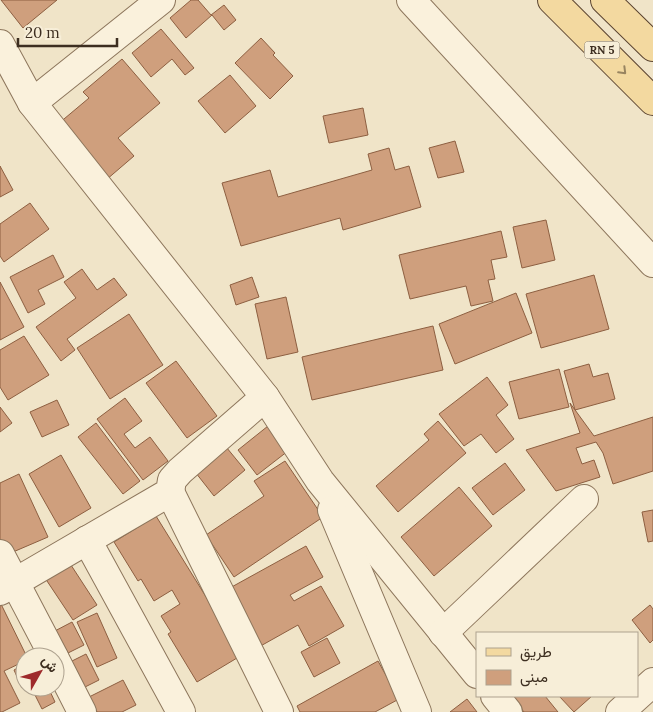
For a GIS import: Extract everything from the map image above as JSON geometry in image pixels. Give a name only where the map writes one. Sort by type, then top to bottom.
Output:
[{"type":"main road","name":"RN 5","points":[[552,0],[653,101]]},
{"type":"main road","points":[[605,0],[653,47]]},
{"type":"street","points":[[32,103],[161,0]]},
{"type":"street","points":[[411,0],[653,263]]},
{"type":"street","points":[[0,44],[32,103],[265,397],[320,481],[476,673]]},
{"type":"street","points":[[265,397],[180,471],[172,480],[170,492],[279,712]]},
{"type":"street","points":[[320,481],[417,712]]},
{"type":"street","points":[[7,587],[170,492]]},
{"type":"street","points":[[443,634],[584,499]]},
{"type":"street","points":[[88,540],[181,712]]},
{"type":"street","points":[[0,554],[7,587],[47,647]]},
{"type":"street","points":[[65,679],[82,712]]},
{"type":"street","points":[[638,696],[653,682]]},
{"type":"street","points":[[496,697],[508,712]]},
{"type":"street","points":[[620,712],[636,697]]},
{"type":"building","points":[[1,0],[57,0],[23,28]]},
{"type":"building","points":[[191,0],[198,0],[211,15],[224,5],[236,20],[224,30],[212,15],[186,38],[170,18]]},
{"type":"building","points":[[161,29],[194,68],[185,75],[172,59],[151,77],[132,53]]},
{"type":"building","points":[[261,38],[275,53],[273,55],[293,76],[270,99],[235,63]]},
{"type":"building","points":[[122,59],[160,103],[118,138],[134,156],[106,180],[58,124],[89,98],[83,92]]},
{"type":"building","points":[[230,75],[256,106],[225,133],[198,101]]},
{"type":"building","points":[[363,108],[368,135],[329,143],[323,116]]},
{"type":"building","points":[[455,141],[464,172],[438,178],[429,148]]},
{"type":"building","points":[[389,148],[395,170],[409,166],[421,207],[343,230],[340,218],[241,246],[222,183],[270,170],[278,197],[372,170],[368,154]]},
{"type":"building","points":[[0,166],[13,190],[0,197]]},
{"type":"building","points":[[30,203],[49,229],[4,262],[0,256],[0,224]]},
{"type":"building","points":[[546,220],[555,260],[522,268],[513,227]]},
{"type":"building","points":[[501,231],[507,257],[491,260],[495,279],[488,280],[493,301],[471,306],[466,286],[410,299],[399,255]]},
{"type":"building","points":[[53,255],[64,277],[38,290],[45,304],[28,313],[10,277]]},
{"type":"building","points":[[82,269],[97,290],[114,278],[127,295],[67,339],[75,350],[61,361],[36,327],[76,298],[64,282]]},
{"type":"building","points":[[594,275],[609,329],[541,348],[526,294]]},
{"type":"building","points":[[252,277],[259,297],[236,305],[230,285]]},
{"type":"building","points":[[0,282],[24,327],[0,340]]},
{"type":"building","points":[[516,293],[532,333],[455,364],[439,324]]},
{"type":"building","points":[[286,297],[298,352],[267,359],[255,304]]},
{"type":"building","points":[[129,314],[163,365],[110,399],[77,348]]},
{"type":"building","points":[[433,326],[443,370],[312,400],[302,357]]},
{"type":"building","points":[[24,336],[49,375],[8,400],[0,387],[0,350]]},
{"type":"building","points":[[176,361],[217,416],[187,438],[146,383]]},
{"type":"building","points":[[589,364],[593,377],[608,373],[615,399],[575,410],[564,371]]},
{"type":"building","points":[[559,369],[569,407],[519,419],[509,382]]},
{"type":"building","points":[[487,377],[508,405],[496,415],[514,439],[496,453],[481,434],[464,446],[439,414]]},
{"type":"building","points":[[125,398],[142,421],[124,434],[135,448],[150,437],[168,461],[143,480],[97,419]]},
{"type":"building","points":[[57,400],[69,425],[42,437],[30,412]]},
{"type":"building","points":[[570,403],[594,436],[653,417],[653,471],[613,484],[603,453],[596,442],[576,448],[582,464],[594,460],[600,477],[556,491],[526,450],[580,433]]},
{"type":"building","points":[[0,407],[12,423],[0,432]]},
{"type":"building","points":[[438,421],[466,453],[398,512],[376,486],[429,440],[424,434]]},
{"type":"building","points":[[96,423],[140,481],[123,494],[78,437]]},
{"type":"building","points":[[268,426],[288,451],[257,475],[238,450]]},
{"type":"building","points":[[222,442],[245,470],[214,496],[192,468]]},
{"type":"building","points":[[61,455],[91,508],[59,527],[29,474]]},
{"type":"building","points":[[285,461],[323,517],[234,577],[206,535],[264,496],[254,481]]},
{"type":"building","points":[[505,463],[525,490],[493,515],[472,488]]},
{"type":"building","points":[[19,474],[48,537],[6,555],[0,541],[0,483]]},
{"type":"building","points":[[459,487],[492,526],[434,576],[401,537]]},
{"type":"building","points":[[653,510],[653,541],[648,542],[642,512]]},
{"type":"building","points":[[156,516],[242,655],[197,682],[168,634],[171,632],[161,616],[180,604],[172,590],[154,601],[141,579],[138,581],[114,542]]},
{"type":"building","points":[[306,546],[323,577],[290,595],[294,601],[321,586],[344,626],[309,646],[298,625],[257,648],[228,589]]},
{"type":"building","points":[[69,562],[97,605],[73,620],[45,578]]},
{"type":"building","points":[[0,602],[22,647],[15,647],[15,666],[4,671],[15,693],[15,697],[17,697],[20,703],[0,712]]},
{"type":"building","points":[[650,605],[653,609],[653,640],[650,643],[632,620]]},
{"type":"building","points":[[97,613],[117,658],[97,667],[77,622]]},
{"type":"building","points":[[72,622],[84,645],[65,654],[65,647],[58,647],[51,633]]},
{"type":"building","points":[[327,638],[340,663],[314,677],[301,652]]},
{"type":"building","points":[[86,654],[99,680],[79,690],[66,664]]},
{"type":"building","points":[[378,661],[399,699],[375,712],[300,712],[297,706]]},
{"type":"building","points":[[123,680],[136,705],[122,712],[97,712],[89,697]]},
{"type":"building","points":[[36,697],[53,697],[55,702],[42,709]]},
{"type":"building","points":[[512,697],[546,697],[558,712],[524,712]]},
{"type":"building","points":[[560,697],[591,697],[574,712]]},
{"type":"building","points":[[467,699],[477,712],[450,712]]}]
